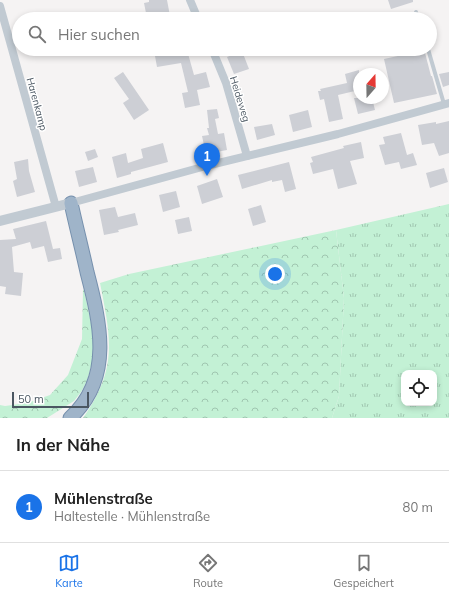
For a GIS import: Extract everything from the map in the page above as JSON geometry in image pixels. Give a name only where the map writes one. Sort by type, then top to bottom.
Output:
[{"type":"highway","points":[[70,418],[78,411],[93,386],[100,353],[100,337],[96,307],[71,203]]},
{"type":"street","points":[[190,0],[195,12]]},
{"type":"street","name":"Harenkamp","points":[[0,6],[12,49]]},
{"type":"street","name":"Harenkamp","points":[[14,56],[56,207]]},
{"type":"street","name":"Heideweg","points":[[215,56],[226,83],[247,156]]},
{"type":"street","points":[[0,221],[247,156],[338,134],[446,104]]},
{"type":"lane","points":[[430,56],[446,104]]},
{"type":"green space","points":[[449,204],[449,418],[332,418],[339,396],[344,298],[336,230]]},
{"type":"green space","points":[[336,230],[344,298],[339,396],[332,418],[83,418],[102,384],[107,368],[109,353],[107,321],[100,283],[129,274]]},
{"type":"green space","points":[[83,290],[93,332],[93,359],[87,381],[81,392],[74,401],[47,418],[0,418],[0,405],[5,406],[27,403],[50,395],[68,375],[82,339]]},
{"type":"building","points":[[149,0],[167,0],[169,12],[146,12],[144,3],[149,2]]},
{"type":"building","points":[[388,0],[413,0],[413,2],[391,9]]},
{"type":"building","points":[[155,56],[189,56],[194,75],[206,72],[210,87],[197,90],[200,105],[185,108],[182,93],[188,92],[181,63],[157,67]]},
{"type":"building","points":[[244,56],[249,69],[234,74],[227,57]]},
{"type":"building","points":[[398,56],[426,56],[437,94],[394,103],[389,81],[389,68],[386,68],[384,59]]},
{"type":"building","points":[[123,72],[149,110],[134,120],[123,103],[129,99],[114,78]]},
{"type":"building","points":[[353,72],[353,91],[338,95],[343,119],[329,122],[324,99],[320,100],[318,91],[321,91],[320,89],[347,83],[345,74]]},
{"type":"building","points":[[449,72],[449,85],[443,87],[439,74]]},
{"type":"building","points":[[356,104],[374,104],[375,110],[358,114]]},
{"type":"building","points":[[217,109],[219,118],[215,119],[218,134],[224,133],[227,150],[206,154],[202,136],[209,135],[207,128],[209,128],[207,110]]},
{"type":"building","points":[[308,110],[312,127],[293,132],[289,115]]},
{"type":"building","points":[[449,121],[449,153],[439,156],[434,143],[422,145],[418,125],[436,122],[436,124]]},
{"type":"building","points":[[272,124],[275,135],[257,140],[254,127]]},
{"type":"building","points":[[401,133],[407,155],[413,153],[417,165],[401,169],[399,162],[385,165],[379,145],[385,144],[383,137]]},
{"type":"building","points":[[361,142],[364,158],[350,161],[357,184],[338,189],[333,169],[313,174],[310,163],[313,162],[311,157],[344,148],[343,146]]},
{"type":"building","points":[[163,143],[168,162],[131,172],[131,174],[117,178],[112,157],[126,153],[128,163],[143,158],[141,149]]},
{"type":"building","points":[[95,149],[98,157],[88,161],[85,152]]},
{"type":"building","points":[[28,159],[29,171],[35,192],[17,197],[13,181],[17,179],[14,162]]},
{"type":"building","points":[[289,162],[296,189],[285,192],[282,180],[272,182],[272,180],[242,189],[238,175]]},
{"type":"building","points":[[93,167],[97,182],[79,187],[75,171]]},
{"type":"building","points":[[444,168],[448,182],[430,188],[426,173]]},
{"type":"building","points":[[217,179],[223,197],[202,204],[197,186]]},
{"type":"building","points":[[176,191],[180,207],[163,212],[159,195]]},
{"type":"building","points":[[261,205],[266,222],[253,226],[248,209]]},
{"type":"building","points":[[115,207],[118,217],[135,213],[138,225],[118,230],[119,232],[104,235],[99,210]]},
{"type":"building","points":[[189,217],[192,231],[178,234],[175,220]]},
{"type":"building","points":[[46,221],[53,249],[60,248],[62,259],[48,262],[44,246],[32,249],[30,242],[12,247],[14,272],[23,273],[21,296],[5,294],[6,287],[0,286],[0,240],[16,239],[13,229]]},
{"type":"place","name":"Mühlenstraße","points":[[207,176]]}]
